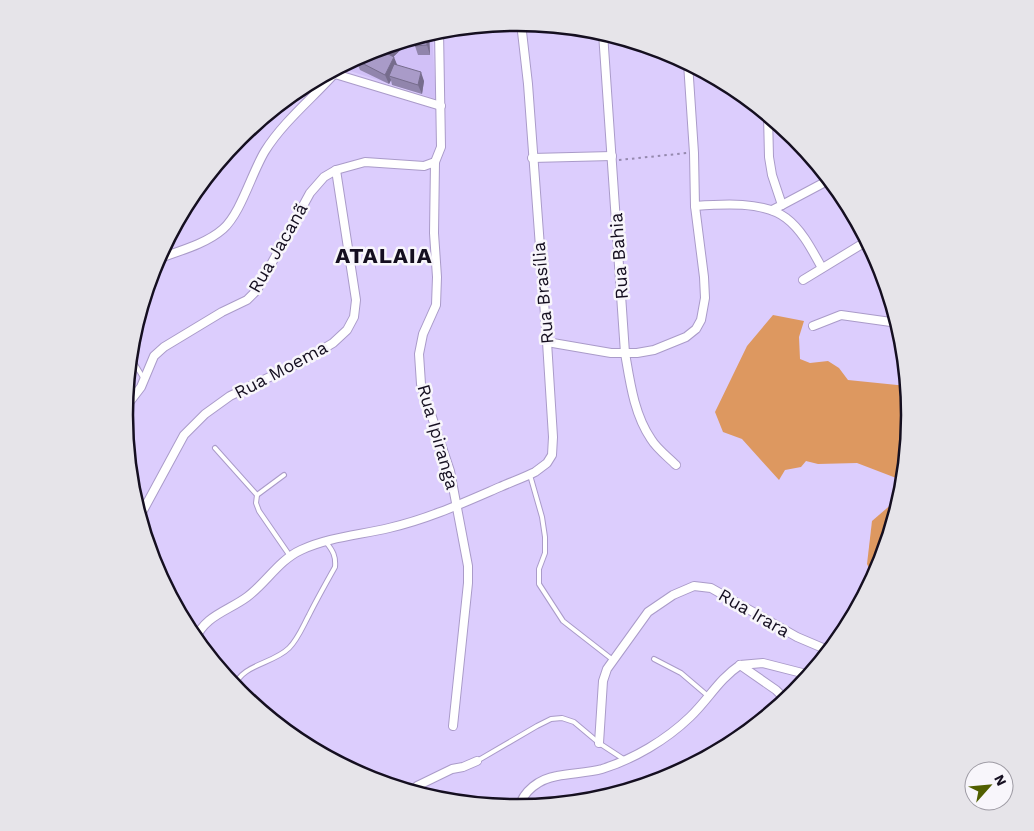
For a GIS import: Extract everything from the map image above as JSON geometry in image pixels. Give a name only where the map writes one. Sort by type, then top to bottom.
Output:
[{"type":"street","name":"Rua Brasília","points":[[199,630],[219,613],[246,598],[290,556],[300,550],[324,541],[390,528],[426,518],[530,475],[547,463],[552,455],[553,437],[548,342],[532,158],[528,84],[522,31]]},
{"type":"street","name":"Rua Ipiranga","points":[[439,40],[442,147],[435,162],[436,305],[423,334],[419,354],[421,384],[450,471],[468,566],[468,583],[453,726]]},
{"type":"street","name":"Rua Bahia","points":[[605,42],[625,353],[630,385],[639,414],[652,440],[676,465]]},
{"type":"street","points":[[548,342],[611,354],[654,350],[686,337],[696,329],[701,320],[705,298],[704,277],[695,206],[694,153],[689,72]]},
{"type":"street","points":[[339,75],[441,106]]},
{"type":"street","points":[[168,255],[211,238],[224,228],[232,217],[265,151],[290,120],[328,82]]},
{"type":"street","points":[[771,128],[769,157],[772,175],[782,205]]},
{"type":"street","points":[[532,158],[612,158]]},
{"type":"street","name":"Rua Jacanã","points":[[134,397],[141,387],[154,356],[164,347],[222,312],[247,300],[257,290],[310,193],[324,177],[336,170],[365,162],[424,166],[435,162]]},
{"type":"street","name":"Rua Moema","points":[[144,508],[184,435],[205,414],[230,396],[303,361],[333,343],[347,330],[354,317],[356,300],[336,170]]},
{"type":"street","points":[[772,210],[823,183]]},
{"type":"street","points":[[695,206],[732,205],[762,207],[772,210],[785,217],[794,226],[805,239],[822,268]]},
{"type":"street","points":[[802,280],[861,244]]},
{"type":"street","points":[[813,326],[841,315],[889,322]]},
{"type":"street","name":"Rua Irara","points":[[599,743],[603,681],[607,669],[648,612],[673,594],[694,586],[711,588],[797,637],[823,648]]},
{"type":"street","points":[[521,800],[532,787],[546,778],[600,769],[626,760],[660,741],[690,717],[726,674],[740,665],[763,663],[802,674]]},
{"type":"street","points":[[740,665],[781,695]]},
{"type":"street","points":[[417,786],[452,769],[477,761]]},
{"type":"lane","points":[[136,366],[144,380]]},
{"type":"lane","points":[[215,448],[257,495]]},
{"type":"lane","points":[[284,475],[257,495],[256,503],[259,511],[290,556]]},
{"type":"lane","points":[[530,475],[542,517],[545,537],[545,553],[539,569],[539,584],[563,621],[613,660]]},
{"type":"lane","points":[[237,679],[244,672],[280,656],[290,647],[302,629],[335,568],[336,559],[324,541]]},
{"type":"lane","points":[[654,659],[682,673],[708,696]]},
{"type":"lane","points":[[477,761],[551,719],[562,718],[570,719],[599,743],[626,760]]},
{"type":"path","points":[[612,158],[694,153]]},
{"type":"shaded area","points":[[432,41],[436,99],[348,70],[370,60]]},
{"type":"shaded area","points":[[773,315],[804,321],[799,337],[800,359],[810,363],[828,361],[839,368],[848,380],[900,385],[901,416],[896,478],[857,463],[818,464],[806,461],[801,467],[785,470],[779,480],[742,439],[723,432],[715,412],[747,346]]},
{"type":"shaded area","points":[[890,505],[881,539],[869,569],[867,564],[872,521]]},
{"type":"building","points":[[427,42],[427,45],[415,45]]},
{"type":"building","points":[[388,54],[394,57],[385,75],[363,63]]},
{"type":"building","points":[[394,64],[421,72],[418,85],[389,76]]},
{"type":"district","name":"ATALAIA","points":[[384,255]]}]
